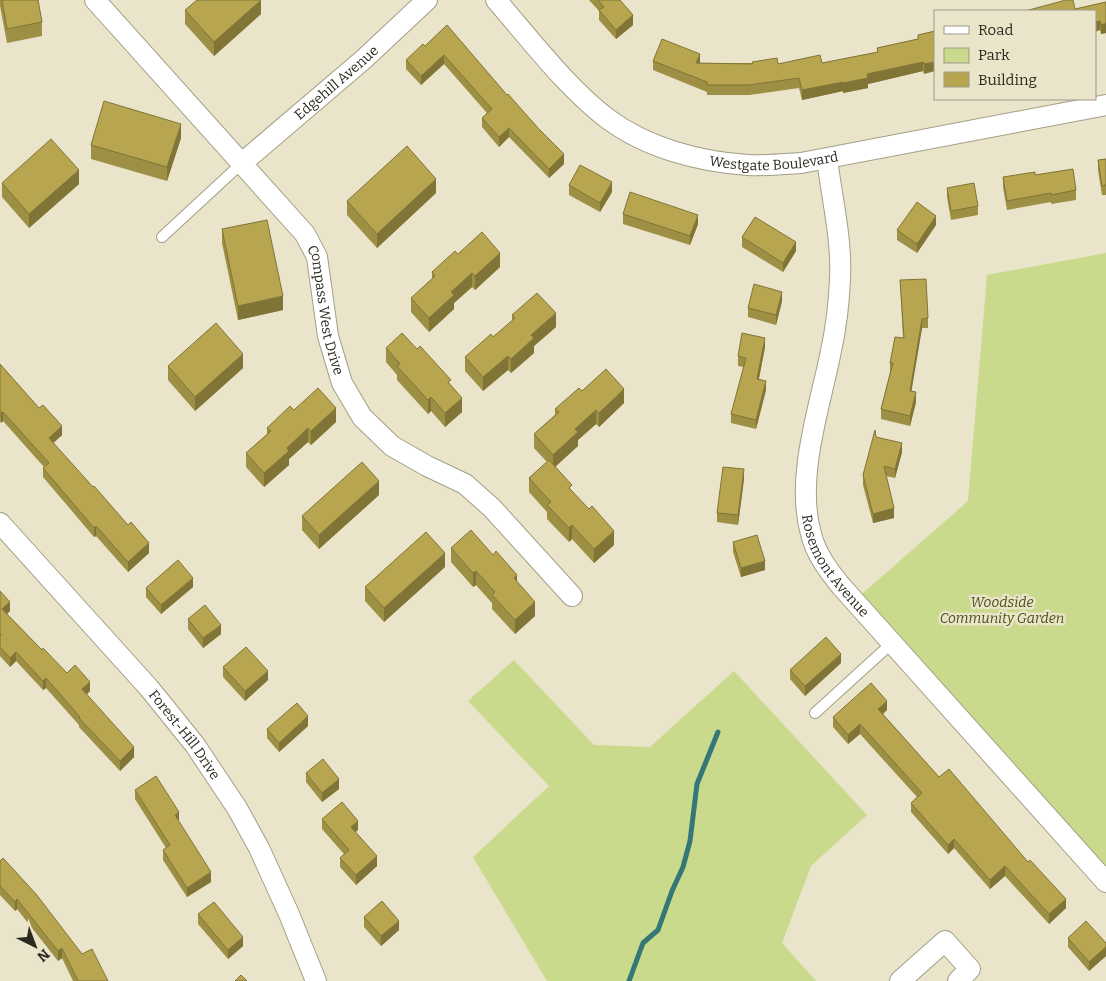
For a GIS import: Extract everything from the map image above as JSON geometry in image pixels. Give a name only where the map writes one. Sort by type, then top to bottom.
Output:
[{"type":"street","name":"Compass West Drive","points":[[95,0],[305,234],[317,257],[328,336],[336,364],[342,383],[362,416],[392,446],[464,484],[492,508],[572,596]]},
{"type":"street","name":"Edgehill Avenue","points":[[242,163],[364,59],[427,0]]},
{"type":"street","name":"Westgate Boulevard","points":[[496,0],[582,95],[608,119],[648,141],[695,157],[746,165],[802,163],[1106,105]]},
{"type":"street","name":"Rosemont Avenue","points":[[827,159],[839,237],[840,279],[832,348],[808,459],[806,481],[811,535],[828,570],[1106,882]]},
{"type":"street","name":"Forest-Hill Drive","points":[[0,523],[149,688],[195,745],[237,808],[259,848],[279,889],[316,981]]},
{"type":"street","points":[[900,981],[945,941],[970,970],[958,981]]},
{"type":"lane","points":[[162,237],[242,163]]},
{"type":"lane","points":[[815,713],[892,642]]},
{"type":"green space","name":"Woodside Community Garden","points":[[1106,253],[1106,882],[854,601],[968,501],[987,275]]},
{"type":"green space","points":[[514,660],[594,745],[650,747],[734,671],[867,815],[811,866],[782,943],[816,981],[547,981],[473,857],[549,786],[468,701]]},
{"type":"building","points":[[2,0],[38,0],[42,22],[7,29]]},
{"type":"building","points":[[197,0],[261,0],[214,42],[185,10]]},
{"type":"building","points":[[598,0],[620,0],[633,15],[616,30],[599,10],[604,7]]},
{"type":"building","points":[[1066,0],[1073,0],[1075,9],[1106,2],[1106,23],[1101,25],[1100,21],[1096,22],[1096,10],[1029,10]]},
{"type":"building","points":[[447,25],[507,95],[564,154],[549,169],[509,128],[499,137],[482,118],[492,109],[444,55],[421,76],[406,60],[423,44],[425,46]]},
{"type":"building","points":[[934,31],[934,62],[924,64],[923,62],[867,74],[868,78],[802,90],[799,78],[749,85],[707,85],[707,82],[653,61],[662,39],[700,54],[696,63],[753,64],[752,62],[777,58],[778,64],[820,55],[822,63],[878,52],[877,48],[918,39],[918,35]]},
{"type":"building","points":[[104,101],[181,124],[167,167],[91,145]]},
{"type":"building","points":[[51,139],[79,170],[29,214],[2,183]]},
{"type":"building","points":[[407,146],[436,179],[377,234],[347,201]]},
{"type":"building","points":[[1106,159],[1106,185],[1102,186],[1098,160]]},
{"type":"building","points":[[580,165],[612,182],[600,203],[569,185]]},
{"type":"building","points":[[1073,169],[1076,190],[1007,201],[1003,177],[1035,172],[1035,175]]},
{"type":"building","points":[[974,183],[978,206],[951,211],[947,188]]},
{"type":"building","points":[[630,192],[698,215],[690,236],[623,214]]},
{"type":"building","points":[[917,202],[936,216],[917,244],[897,230]]},
{"type":"building","points":[[755,217],[796,242],[783,263],[742,237]]},
{"type":"building","points":[[267,220],[283,296],[238,306],[222,229]]},
{"type":"building","points":[[482,232],[500,253],[475,276],[472,273],[451,292],[454,295],[429,318],[411,298],[435,276],[432,272],[455,251],[458,254]]},
{"type":"building","points":[[926,279],[928,318],[922,319],[910,391],[916,392],[910,416],[881,409],[893,363],[890,363],[895,337],[904,338],[900,280]]},
{"type":"building","points":[[754,284],[782,292],[776,315],[748,308]]},
{"type":"building","points":[[537,293],[556,313],[531,335],[534,338],[511,359],[508,356],[483,377],[465,357],[491,334],[493,337],[515,318],[512,315]]},
{"type":"building","points":[[216,323],[243,354],[195,397],[168,366]]},
{"type":"building","points":[[402,333],[417,349],[420,346],[451,380],[448,382],[462,398],[445,413],[431,397],[428,400],[397,366],[400,364],[386,348]]},
{"type":"building","points":[[742,333],[765,338],[757,379],[766,381],[756,420],[731,414],[746,358],[738,356]]},
{"type":"building","points":[[0,364],[39,408],[43,405],[62,426],[49,438],[128,525],[131,522],[149,543],[128,562],[96,526],[94,528],[43,468],[49,463],[3,412],[0,412]]},
{"type":"building","points":[[606,369],[624,389],[599,413],[596,410],[575,429],[578,432],[553,455],[534,434],[559,412],[555,409],[579,388],[582,391]]},
{"type":"building","points":[[318,388],[336,408],[311,431],[308,428],[287,448],[289,451],[264,473],[246,453],[271,431],[267,428],[290,406],[294,410]]},
{"type":"building","points":[[875,430],[876,437],[902,443],[895,469],[884,466],[894,508],[873,514],[863,475]]},
{"type":"building","points":[[549,460],[572,485],[569,488],[589,509],[592,506],[614,531],[594,549],[572,525],[569,528],[547,505],[551,502],[529,478]]},
{"type":"building","points":[[362,462],[379,481],[319,535],[302,516]]},
{"type":"building","points":[[723,467],[744,469],[738,515],[717,513]]},
{"type":"building","points":[[471,530],[493,555],[496,551],[517,575],[514,578],[535,602],[515,620],[492,595],[495,592],[476,571],[473,573],[451,548]]},
{"type":"building","points":[[426,532],[445,553],[384,608],[365,587]]},
{"type":"building","points":[[757,535],[765,561],[741,568],[733,542]]},
{"type":"building","points":[[178,560],[193,578],[161,605],[146,588]]},
{"type":"building","points":[[0,591],[10,602],[2,609],[42,650],[43,648],[67,673],[75,665],[90,682],[82,689],[134,747],[120,761],[79,718],[46,678],[43,681],[16,652],[10,658],[0,647]]},
{"type":"building","points":[[205,605],[221,625],[203,638],[188,619]]},
{"type":"building","points":[[826,637],[841,654],[805,686],[790,670]]},
{"type":"building","points":[[246,647],[268,671],[245,691],[223,667]]},
{"type":"building","points":[[871,683],[887,701],[878,709],[939,777],[949,769],[1028,862],[1030,860],[1066,899],[1049,914],[1005,866],[990,880],[954,839],[948,845],[911,803],[922,793],[860,724],[848,735],[833,717]]},
{"type":"building","points":[[297,703],[308,716],[279,743],[267,729]]},
{"type":"building","points":[[323,759],[339,779],[322,793],[306,773]]},
{"type":"building","points":[[156,776],[179,812],[175,815],[211,872],[187,888],[163,850],[170,845],[135,790]]},
{"type":"building","points":[[342,802],[358,821],[351,827],[377,856],[356,875],[340,858],[349,850],[322,819]]},
{"type":"building","points":[[3,858],[36,894],[82,954],[92,949],[108,981],[78,981],[62,948],[58,951],[17,899],[15,902],[0,886],[0,861]]},
{"type":"building","points":[[382,901],[399,921],[381,936],[364,917]]},
{"type":"building","points":[[214,902],[243,937],[228,950],[198,914]]},
{"type":"building","points":[[1086,921],[1106,943],[1106,947],[1089,962],[1068,938]]},
{"type":"building","points":[[241,975],[247,981],[235,981]]},
{"type":"waterway","points":[[629,981],[643,943],[658,930],[683,867],[690,841],[697,784],[718,732]]}]
